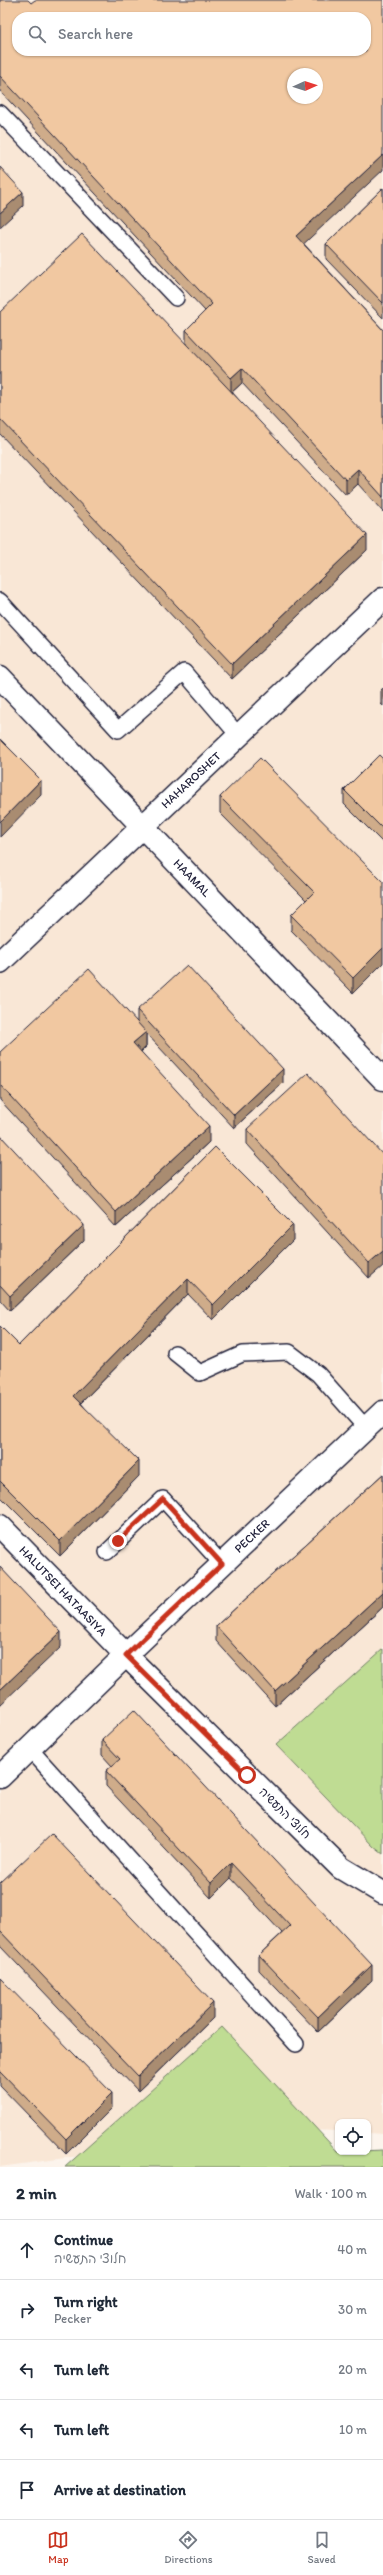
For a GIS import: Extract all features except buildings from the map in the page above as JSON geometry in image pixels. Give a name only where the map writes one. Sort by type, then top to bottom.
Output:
[{"type":"street","name":"HAHAROSHET","points":[[0,962],[383,599]]},
{"type":"street","name":"HAAMAL","points":[[0,677],[383,1079]]},
{"type":"street","name":"PECKER","points":[[0,1778],[126,1655],[383,1412]]},
{"type":"street","name":"HALUTSEI HATAASIYA","points":[[0,1526],[126,1655]]},
{"type":"street","name":"חלוצי התעשיה","points":[[126,1655],[341,1868],[383,1893]]},
{"type":"lane","points":[[0,113],[176,298]]},
{"type":"lane","points":[[0,601],[118,730],[184,672],[238,735]]},
{"type":"lane","points":[[175,1353],[200,1373],[242,1354],[289,1352],[318,1374],[366,1428]]},
{"type":"lane","points":[[107,1552],[163,1499],[222,1564]]},
{"type":"lane","points":[[30,1749],[296,2044]]},
{"type":"shaded area","points":[[0,0],[383,0],[383,2134],[371,2133],[371,2119],[335,2119],[335,2131],[312,2130],[203,2139],[0,2167]]},
{"type":"green space","points":[[383,1649],[383,1854],[374,1847],[276,1745]]},
{"type":"green space","points":[[222,2027],[335,2149],[335,2155],[371,2155],[371,2151],[383,2150],[383,2167],[65,2167]]},
{"type":"route","points":[[118,1541],[163,1499],[222,1564],[126,1655],[247,1775]]}]
